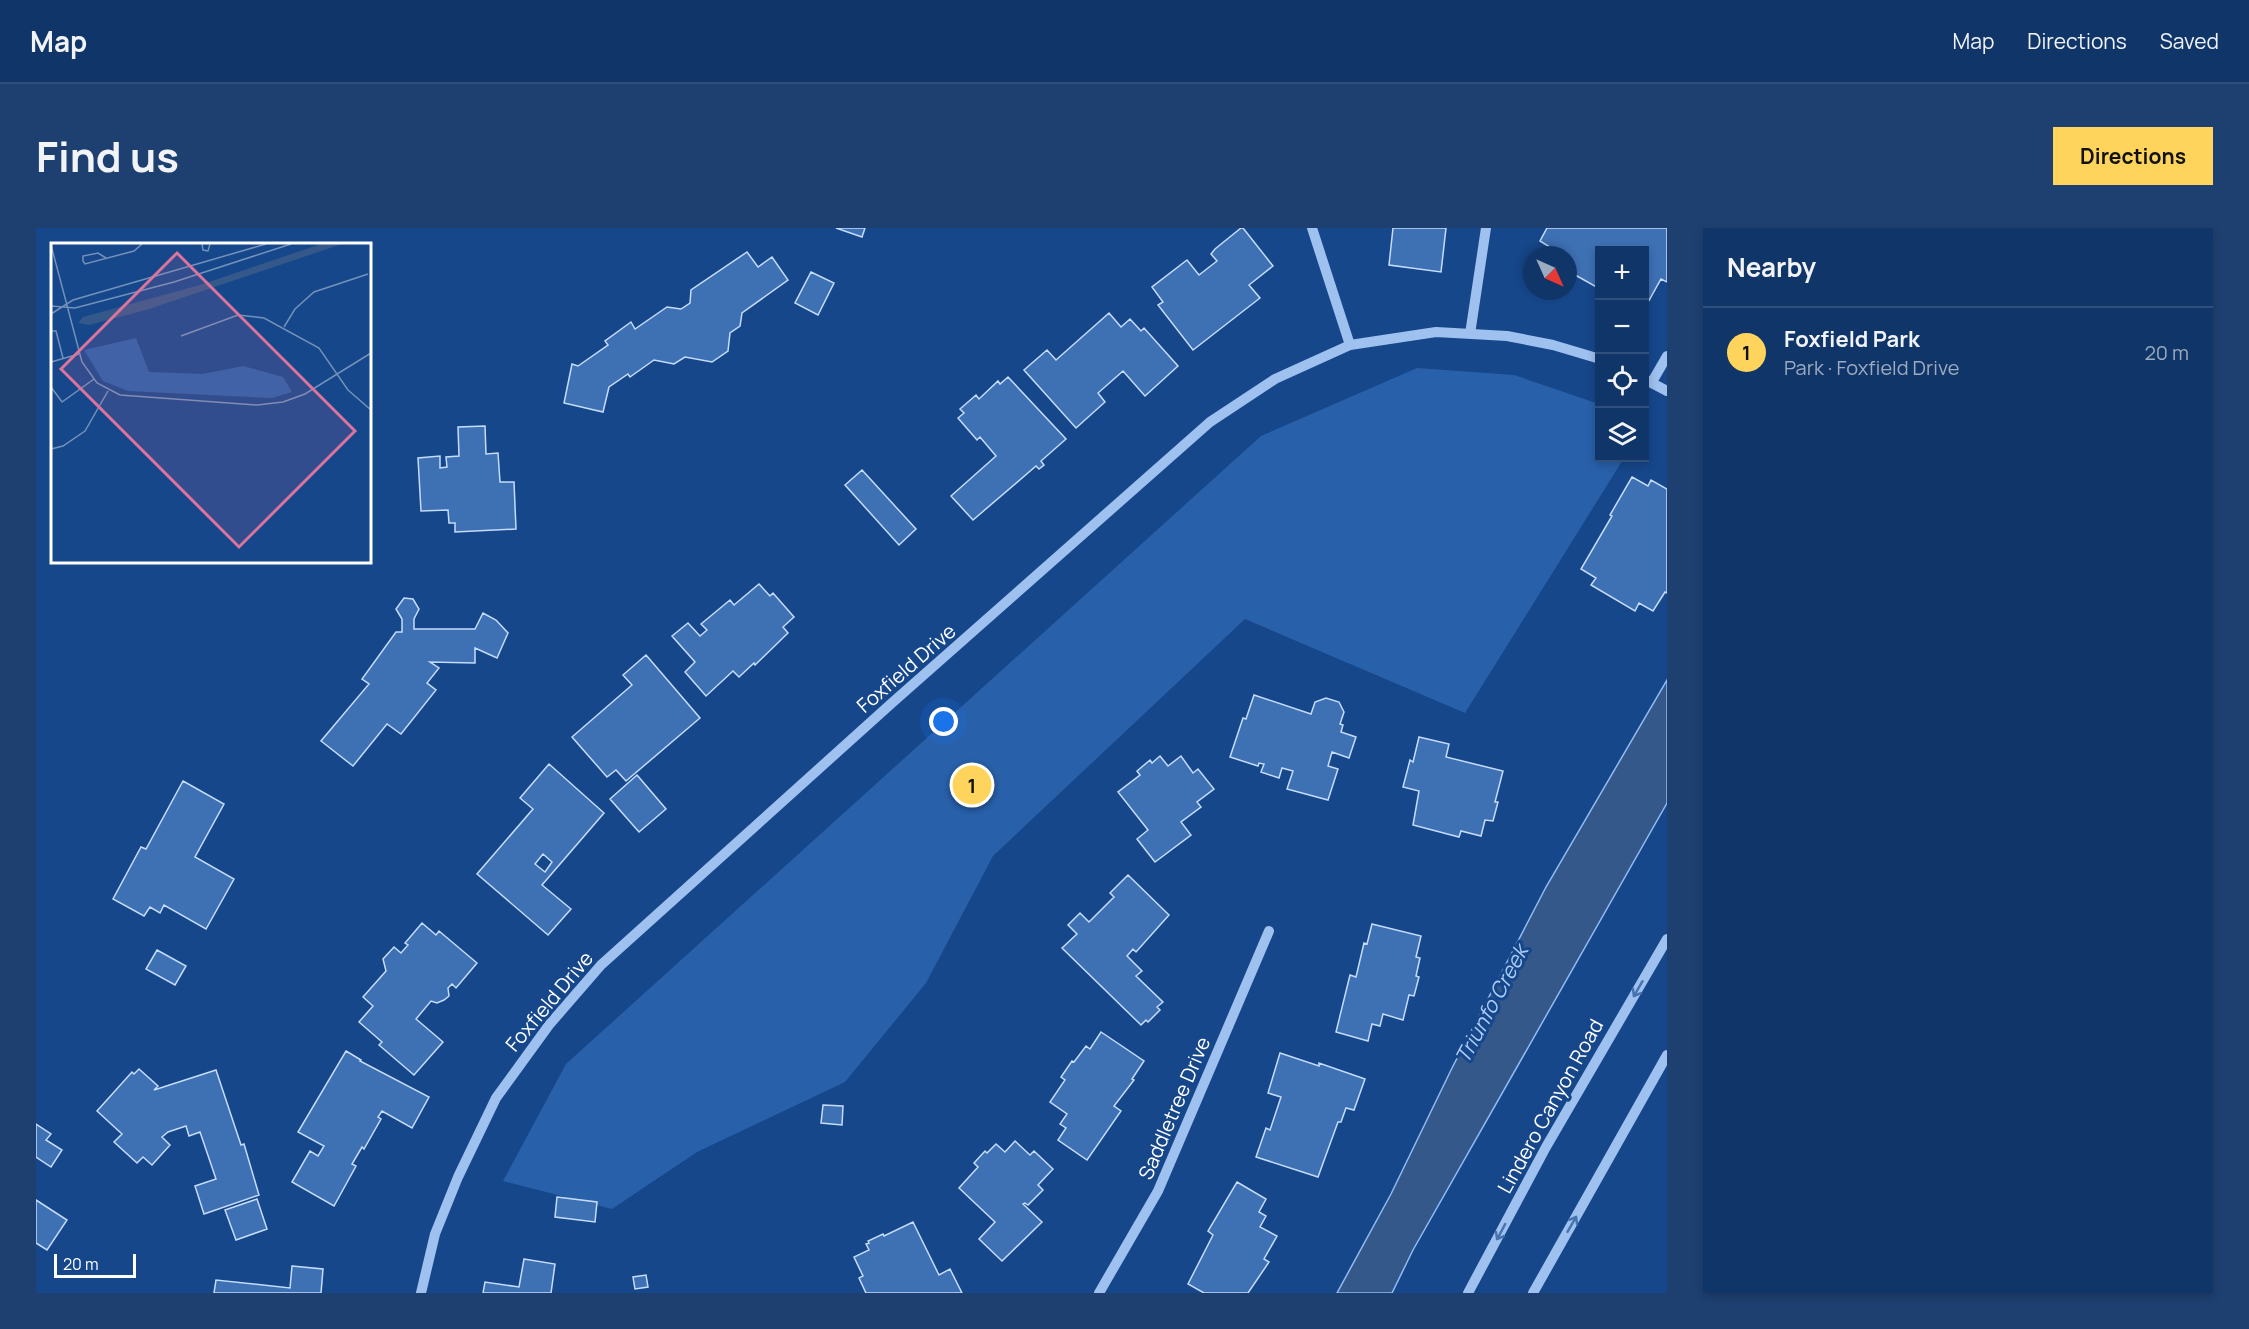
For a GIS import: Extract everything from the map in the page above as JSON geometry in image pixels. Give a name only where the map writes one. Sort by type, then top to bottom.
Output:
[{"type":"street","points":[[1312,228],[1350,345]]},
{"type":"street","points":[[1470,334],[1485,228]]},
{"type":"street","name":"Foxfield Drive","points":[[421,1293],[435,1234],[458,1177],[496,1098],[549,1024],[601,965],[893,702],[1210,422],[1275,379],[1350,345],[1436,332],[1507,336],[1552,345],[1595,358]]},
{"type":"street","points":[[1649,379],[1667,356]]},
{"type":"street","points":[[1649,381],[1667,391]]},
{"type":"street","name":"Saddletree Drive","points":[[1099,1293],[1158,1191],[1269,931]]},
{"type":"street","name":"Lindero Canyon Road","points":[[1468,1293],[1546,1147],[1667,939]]},
{"type":"street","points":[[1533,1293],[1667,1056]]},
{"type":"shaded area","points":[[1417,368],[1514,375],[1595,403],[1595,462],[1622,462],[1465,713],[1245,619],[993,856],[926,983],[845,1082],[697,1152],[612,1209],[503,1181],[566,1064],[1261,436]]},
{"type":"water","name":"Triunfo Creek","points":[[1667,680],[1667,803],[1413,1250],[1392,1293],[1337,1293],[1391,1194],[1452,1068],[1546,887]]},
{"type":"building","points":[[836,228],[865,228],[862,237]]},
{"type":"building","points":[[1241,228],[1273,266],[1249,285],[1260,298],[1193,350],[1158,305],[1163,302],[1152,287],[1187,260],[1199,275],[1217,261],[1211,254],[1215,249]]},
{"type":"building","points":[[1393,228],[1446,228],[1441,272],[1389,265]]},
{"type":"building","points":[[1547,228],[1667,228],[1667,282],[1661,279],[1649,300],[1649,246],[1595,246],[1595,286],[1577,276],[1577,246],[1548,246],[1540,241]]},
{"type":"building","points":[[747,252],[758,267],[772,257],[788,280],[742,313],[740,326],[730,333],[728,351],[712,362],[685,357],[674,364],[654,360],[630,377],[628,374],[609,387],[603,412],[564,403],[572,364],[578,366],[608,345],[605,341],[631,322],[635,329],[667,307],[681,309],[690,303],[691,290]]},
{"type":"building","points":[[811,272],[834,283],[818,315],[795,303]]},
{"type":"building","points":[[1109,313],[1121,327],[1130,319],[1141,331],[1144,328],[1178,366],[1145,396],[1123,371],[1098,393],[1105,402],[1076,428],[1024,370],[1047,350],[1056,360]]},
{"type":"building","points":[[1008,377],[1066,439],[1041,461],[1044,465],[1039,469],[1036,466],[973,520],[951,496],[996,456],[980,437],[977,440],[958,418],[964,413],[960,409],[976,395],[979,399],[998,381],[1000,384]]},
{"type":"building","points":[[485,426],[486,454],[498,453],[500,482],[514,482],[516,529],[455,532],[455,523],[449,523],[448,510],[421,511],[418,458],[440,456],[440,468],[447,467],[446,457],[459,456],[458,427]]},
{"type":"building","points":[[862,470],[916,529],[899,545],[845,485]]},
{"type":"building","points":[[1632,477],[1648,486],[1651,480],[1667,489],[1667,593],[1665,592],[1653,611],[1639,603],[1635,611],[1591,585],[1596,578],[1581,569]]},
{"type":"building","points":[[759,584],[770,596],[773,593],[794,617],[783,627],[788,633],[755,665],[754,663],[739,677],[733,671],[706,696],[685,672],[695,662],[672,636],[688,623],[700,636],[707,630],[701,624],[730,600],[734,605]]},
{"type":"building","points":[[404,598],[413,599],[419,609],[414,619],[414,629],[475,629],[483,613],[496,620],[508,633],[497,658],[475,648],[475,663],[430,662],[439,668],[427,683],[436,690],[401,734],[387,724],[353,766],[321,741],[369,684],[362,679],[396,632],[402,632],[402,619],[396,609]]},
{"type":"building","points":[[646,655],[700,718],[626,781],[616,770],[607,777],[572,737],[632,685],[623,675]]},
{"type":"building","points":[[1254,695],[1311,714],[1315,702],[1326,698],[1339,702],[1344,712],[1340,724],[1343,725],[1341,732],[1356,737],[1349,758],[1332,752],[1328,766],[1338,769],[1328,800],[1287,789],[1293,771],[1282,768],[1279,778],[1261,772],[1264,764],[1259,763],[1258,766],[1230,757],[1243,718],[1246,719]]},
{"type":"building","points":[[1419,737],[1449,744],[1446,757],[1503,771],[1493,821],[1485,820],[1481,836],[1461,831],[1459,837],[1413,825],[1419,791],[1403,787],[1410,760],[1413,762]]},
{"type":"building","points":[[1160,756],[1168,766],[1181,756],[1193,773],[1198,769],[1214,789],[1197,802],[1201,807],[1181,822],[1191,835],[1155,862],[1137,839],[1148,830],[1118,792],[1140,775],[1137,771],[1150,760],[1152,763]]},
{"type":"building","points":[[549,764],[604,813],[542,885],[571,909],[548,935],[477,874],[533,809],[520,798]],"holes":[[[543,854],[552,862],[545,872],[535,864]]]},
{"type":"building","points":[[637,775],[666,809],[639,832],[610,799]]},
{"type":"building","points":[[183,781],[224,804],[195,857],[234,879],[206,929],[164,905],[160,913],[150,907],[144,916],[113,899],[141,847],[146,849]]},
{"type":"building","points":[[1128,875],[1169,915],[1136,952],[1133,949],[1127,956],[1142,971],[1136,976],[1163,1002],[1157,1007],[1160,1010],[1148,1022],[1146,1020],[1141,1025],[1062,948],[1077,934],[1068,925],[1080,913],[1089,922],[1114,897],[1110,893]]},
{"type":"building","points":[[422,923],[436,935],[439,931],[477,963],[456,988],[452,984],[448,988],[449,996],[437,1003],[431,1001],[416,1019],[443,1042],[414,1075],[379,1045],[382,1042],[359,1022],[373,1006],[363,997],[386,971],[383,959],[394,947],[401,953],[408,945],[405,943]]},
{"type":"building","points":[[1372,924],[1421,936],[1416,957],[1420,958],[1416,976],[1419,977],[1414,996],[1409,995],[1403,1020],[1383,1014],[1380,1026],[1372,1024],[1368,1041],[1336,1032],[1350,975],[1356,977],[1364,943],[1367,944]]},
{"type":"building","points":[[157,950],[186,966],[175,985],[146,969]]},
{"type":"building","points":[[1101,1032],[1144,1061],[1132,1079],[1134,1080],[1114,1106],[1121,1111],[1087,1160],[1058,1140],[1066,1128],[1060,1124],[1067,1114],[1050,1102],[1065,1080],[1061,1077],[1072,1061],[1074,1062],[1086,1046],[1090,1049]]},
{"type":"building","points":[[346,1051],[360,1061],[429,1097],[412,1128],[382,1111],[378,1117],[381,1119],[364,1149],[362,1147],[352,1164],[356,1166],[334,1206],[292,1182],[310,1151],[318,1156],[324,1146],[298,1132]]},
{"type":"building","points":[[1280,1053],[1319,1066],[1319,1063],[1365,1079],[1354,1110],[1346,1108],[1341,1122],[1338,1122],[1318,1177],[1256,1157],[1266,1128],[1270,1130],[1281,1097],[1268,1093]]},
{"type":"building","points":[[139,1069],[158,1086],[154,1090],[216,1070],[241,1145],[244,1144],[259,1195],[204,1214],[195,1186],[216,1179],[200,1132],[189,1136],[186,1126],[168,1132],[162,1137],[170,1145],[152,1165],[143,1157],[137,1163],[114,1142],[122,1134],[97,1111],[132,1072],[134,1074]]},
{"type":"building","points":[[823,1105],[843,1106],[842,1125],[821,1123]]},
{"type":"building","points":[[36,1124],[51,1134],[46,1140],[62,1150],[51,1167],[36,1157]]},
{"type":"building","points":[[1015,1141],[1030,1155],[1034,1151],[1053,1169],[1038,1185],[1043,1190],[1028,1205],[1023,1204],[1042,1222],[1002,1261],[979,1239],[995,1222],[959,1188],[978,1167],[974,1163],[985,1151],[987,1153],[996,1144],[1005,1152]]},
{"type":"building","points":[[1237,1182],[1266,1199],[1259,1212],[1266,1216],[1260,1227],[1277,1236],[1264,1259],[1269,1262],[1248,1293],[1204,1293],[1188,1284],[1213,1235],[1208,1231]]},
{"type":"building","points":[[557,1197],[597,1202],[595,1222],[555,1217]]},
{"type":"building","points":[[257,1199],[267,1229],[236,1240],[225,1210]]},
{"type":"building","points":[[36,1200],[67,1220],[47,1250],[36,1243]]},
{"type":"building","points":[[913,1222],[939,1275],[950,1269],[962,1293],[866,1293],[859,1278],[863,1276],[854,1257],[869,1250],[866,1244],[869,1243],[868,1241]]},
{"type":"building","points":[[524,1259],[555,1264],[551,1293],[483,1293],[485,1282],[519,1287]]},
{"type":"building","points":[[292,1266],[323,1269],[321,1293],[214,1293],[216,1280],[290,1288]]},
{"type":"building","points":[[646,1275],[648,1287],[635,1289],[633,1277]]},
{"type":"place","name":"Foxfield Park","points":[[972,785]]}]
